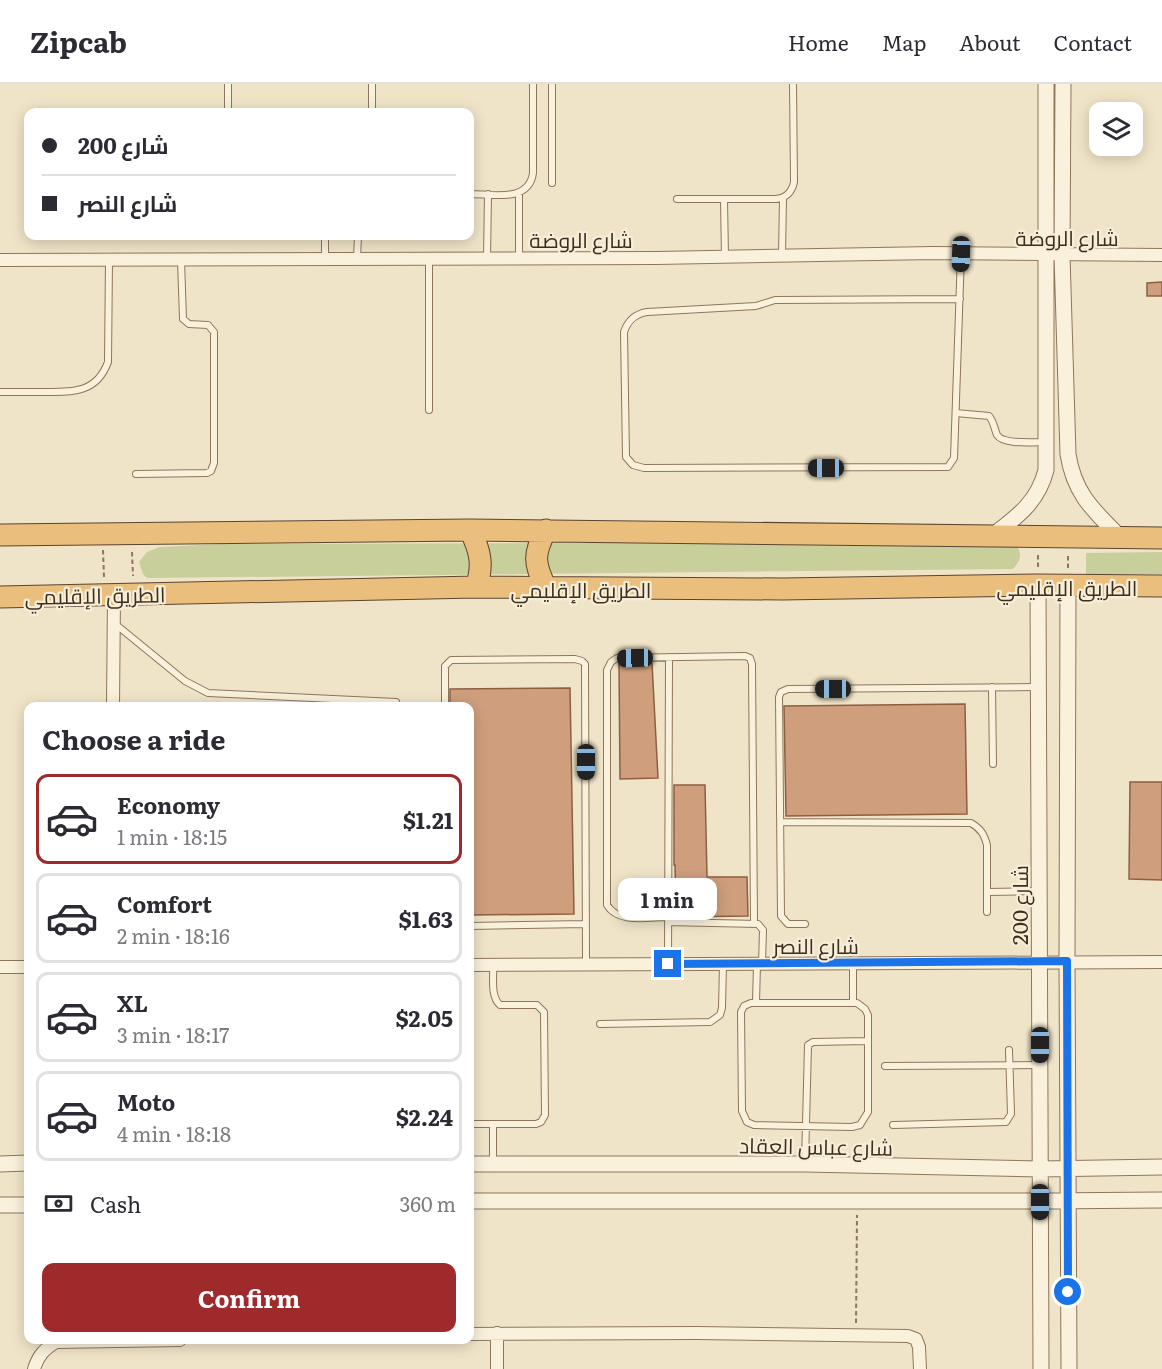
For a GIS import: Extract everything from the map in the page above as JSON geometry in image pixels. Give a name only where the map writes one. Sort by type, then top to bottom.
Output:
[{"type":"highway","points":[[471,530],[481,560],[476,587]]},
{"type":"highway","points":[[0,535],[546,530],[1162,538]]},
{"type":"highway","points":[[546,530],[538,547],[536,561],[546,588]]},
{"type":"highway","name":"الطريق الإقليمي","points":[[0,597],[476,587],[782,589],[1038,585],[1162,586]]},
{"type":"street","points":[[1046,84],[1054,255],[1071,472],[1083,497],[1121,538]]},
{"type":"street","points":[[992,536],[1029,506],[1037,495],[1046,470],[1063,84]]},
{"type":"street","name":"شارع الروضة","points":[[0,260],[961,254],[1162,255]]},
{"type":"street","name":"شارع 200","points":[[1038,585],[1041,1369]]},
{"type":"street","points":[[1068,585],[1069,1369]]},
{"type":"street","points":[[113,702],[114,623],[118,594]]},
{"type":"street","name":"شارع النصر","points":[[474,965],[1162,962]]},
{"type":"street","points":[[0,967],[24,967]]},
{"type":"street","points":[[0,1164],[24,1163]]},
{"type":"street","name":"شارع عباس العقاد","points":[[474,1164],[1162,1167]]},
{"type":"street","points":[[474,1201],[1040,1202],[1162,1200]]},
{"type":"street","points":[[0,1205],[24,1205]]},
{"type":"street","points":[[496,1333],[496,1369]]},
{"type":"street","points":[[474,1334],[856,1334],[914,1338],[920,1347],[920,1369]]},
{"type":"street","points":[[34,1369],[38,1358],[53,1344]]},
{"type":"lane","points":[[228,84],[228,108]]},
{"type":"lane","points":[[372,84],[372,108]]},
{"type":"lane","points":[[474,194],[519,193],[526,189],[533,179],[533,84]]},
{"type":"lane","points":[[552,84],[552,183]]},
{"type":"lane","points":[[677,199],[776,199],[783,198],[790,192],[794,182],[793,84]]},
{"type":"lane","points":[[519,193],[519,258]]},
{"type":"lane","points":[[487,258],[488,194]]},
{"type":"lane","points":[[782,256],[783,198]]},
{"type":"lane","points":[[724,199],[725,257]]},
{"type":"lane","points":[[325,240],[325,259]]},
{"type":"lane","points":[[357,259],[358,240]]},
{"type":"lane","points":[[960,299],[775,300],[756,306],[642,313],[628,322],[624,332],[624,451],[629,461],[638,467],[944,468],[951,465],[954,458],[960,299],[961,254]]},
{"type":"lane","points":[[429,258],[429,410]]},
{"type":"lane","points":[[0,392],[74,392],[91,385],[102,375],[108,362],[109,260]]},
{"type":"lane","points":[[136,474],[207,473],[214,463],[214,332],[208,325],[189,324],[183,319],[181,260]]},
{"type":"lane","points":[[956,413],[989,416],[998,436],[1004,441],[1046,442]]},
{"type":"lane","points":[[114,623],[185,681],[208,693],[396,702]]},
{"type":"lane","points":[[754,922],[752,661],[745,656],[617,658],[611,662],[607,670],[607,905],[610,911],[619,917],[754,922],[761,926],[763,930],[756,1003]]},
{"type":"lane","points":[[668,964],[669,657]]},
{"type":"lane","points":[[445,702],[445,666],[452,660],[579,659],[585,664],[586,964]]},
{"type":"lane","points":[[992,687],[993,764]]},
{"type":"lane","points":[[805,924],[788,924],[781,916],[779,697],[784,690],[1038,687]]},
{"type":"lane","points":[[780,822],[971,823],[985,836],[987,845],[987,912]]},
{"type":"lane","points":[[987,892],[1039,891]]},
{"type":"lane","points":[[474,926],[586,924]]},
{"type":"lane","points":[[600,1024],[710,1022],[720,1015],[722,1008],[723,963]]},
{"type":"lane","points":[[852,1003],[853,963]]},
{"type":"lane","points":[[474,1124],[539,1123],[545,1115],[544,1012],[537,1005],[497,1004],[494,998],[494,965]]},
{"type":"lane","points":[[852,1003],[862,1005],[868,1015],[868,1112],[863,1121],[852,1127],[754,1125],[747,1122],[742,1115],[741,1012],[747,1004],[852,1003]]},
{"type":"lane","points":[[805,1164],[808,1045],[813,1042],[868,1041]]},
{"type":"lane","points":[[892,1125],[1006,1122],[1011,1114],[1009,1050]]},
{"type":"lane","points":[[885,1066],[1040,1065]]},
{"type":"lane","points":[[493,1124],[493,1164]]},
{"type":"path","points":[[118,594],[132,534]]},
{"type":"path","points":[[103,535],[118,594]]},
{"type":"path","points":[[1038,537],[1038,585]]},
{"type":"path","points":[[1068,537],[1068,585]]},
{"type":"path","points":[[856,1334],[857,1200]]},
{"type":"green space","points":[[222,544],[1016,545],[1020,555],[1013,569],[147,578],[139,562],[147,552],[160,547]]},
{"type":"green space","points":[[1162,552],[1162,574],[1086,574],[1086,553]]},
{"type":"building","points":[[1162,282],[1162,296],[1147,296],[1147,283]]},
{"type":"building","points":[[619,663],[652,663],[658,778],[620,779]]},
{"type":"building","points":[[570,688],[574,914],[474,915],[474,702],[450,702],[450,689]]},
{"type":"building","points":[[965,704],[967,814],[786,816],[784,706]]},
{"type":"building","points":[[1130,782],[1162,782],[1162,880],[1129,879]]},
{"type":"building","points":[[674,785],[705,785],[707,877],[747,877],[748,916],[676,917]]},
{"type":"route","points":[[668,964],[1067,961],[1068,1292]]}]
